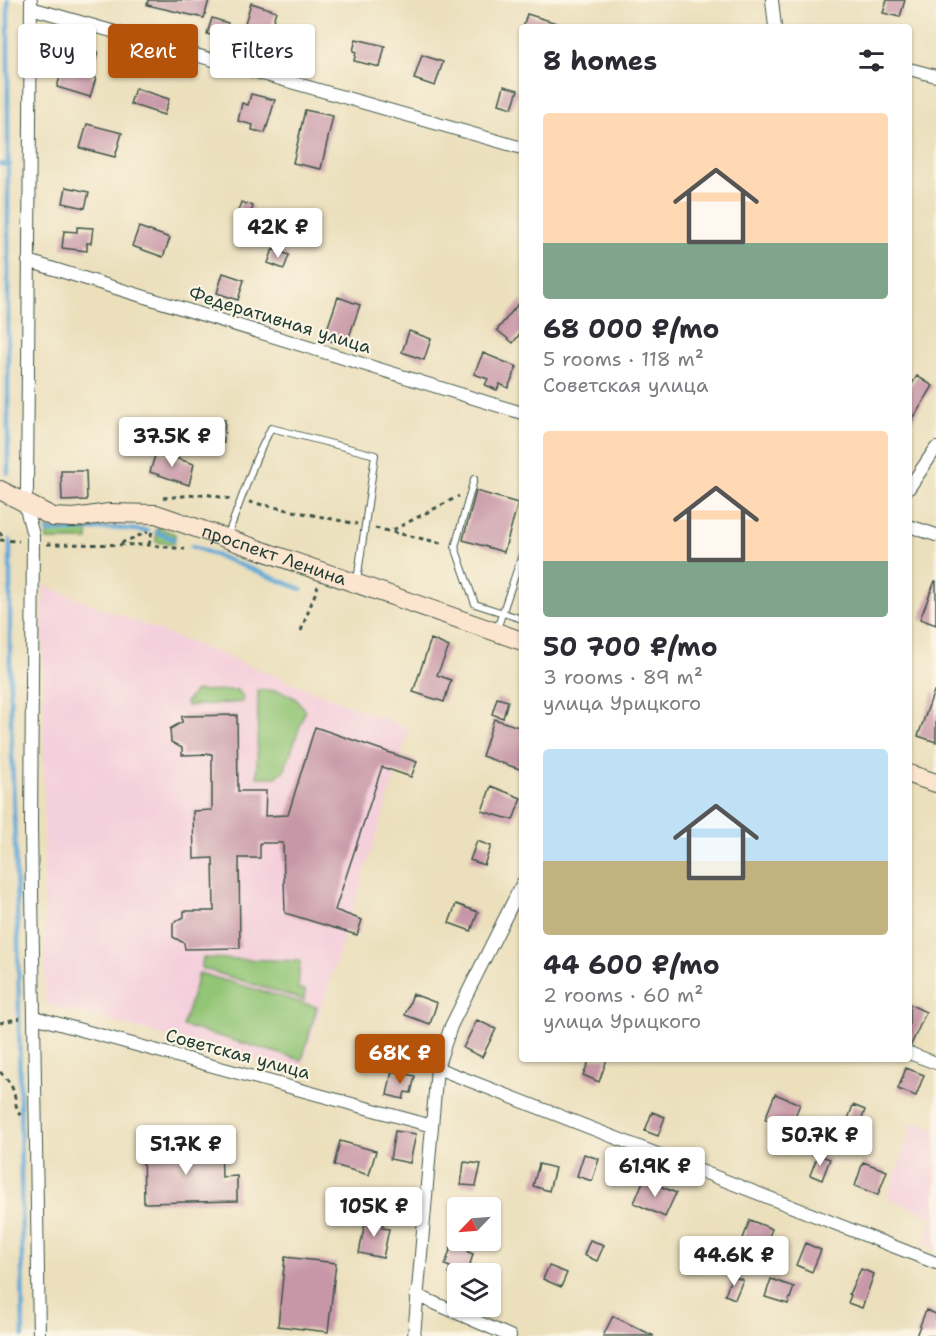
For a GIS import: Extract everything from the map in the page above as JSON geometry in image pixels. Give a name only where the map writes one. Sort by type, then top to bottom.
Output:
[{"type":"street","points":[[772,0],[775,24]]},
{"type":"street","points":[[39,1336],[35,1125],[29,1017],[31,827],[27,542],[33,535],[24,501],[27,490],[31,4],[519,147]]},
{"type":"street","points":[[912,70],[936,76]]},
{"type":"street","name":"Федеративная улица","points":[[28,261],[519,412]]},
{"type":"street","points":[[912,484],[936,448]]},
{"type":"street","name":"проспект Ленина","points":[[0,490],[53,517],[74,518],[109,513],[156,514],[519,640]]},
{"type":"street","points":[[912,527],[936,535]]},
{"type":"street","points":[[912,775],[936,783]]},
{"type":"street","points":[[414,1336],[437,1068],[451,1026],[519,896]]},
{"type":"street","name":"Советская улица","points":[[29,1017],[432,1126]]},
{"type":"street","points":[[912,1054],[936,1063]]},
{"type":"street","points":[[437,1068],[936,1263]]},
{"type":"street","points":[[416,1295],[510,1336]]},
{"type":"lane","points":[[227,537],[256,459],[272,428],[375,455],[357,585]]},
{"type":"lane","points":[[474,479],[455,547],[475,604],[519,618]]},
{"type":"lane","points":[[496,632],[519,564]]},
{"type":"path","points":[[160,498],[205,495],[237,500]]},
{"type":"path","points":[[244,501],[391,530],[455,547]]},
{"type":"path","points":[[391,530],[449,501]]},
{"type":"path","points":[[149,545],[153,525]]},
{"type":"path","points":[[120,544],[138,534],[152,531]]},
{"type":"path","points":[[0,532],[2,540],[149,545],[185,549]]},
{"type":"path","points":[[301,631],[323,573]]},
{"type":"path","points":[[0,1023],[29,1017]]},
{"type":"path","points":[[0,1072],[13,1085],[21,1118],[35,1125]]},
{"type":"shaded area","points":[[43,585],[410,729],[301,1072],[45,1004]]},
{"type":"shaded area","points":[[913,1122],[936,1130],[936,1249],[924,1244],[933,1217],[888,1198]]},
{"type":"green space","points":[[157,527],[175,534],[174,544],[156,542]]},
{"type":"green space","points":[[88,528],[88,540],[47,540],[46,529]]},
{"type":"green space","points":[[237,690],[243,696],[243,702],[187,706],[186,702],[195,691]]},
{"type":"green space","points":[[258,690],[285,693],[296,699],[305,711],[285,769],[276,777],[257,777]]},
{"type":"green space","points":[[203,958],[300,961],[298,989],[305,990],[304,1000],[201,968]]},
{"type":"green space","points":[[199,973],[317,1007],[302,1060],[183,1026]]},
{"type":"building","points":[[148,0],[209,0],[204,18],[147,5]]},
{"type":"building","points":[[887,0],[905,0],[900,17],[883,13]]},
{"type":"building","points":[[251,3],[276,11],[272,24],[245,24]]},
{"type":"building","points":[[527,14],[560,24],[524,24]]},
{"type":"building","points":[[212,18],[228,23],[228,24],[210,24]]},
{"type":"building","points":[[356,39],[385,46],[380,67],[354,61],[356,52],[353,51]]},
{"type":"building","points":[[422,55],[443,62],[435,86],[414,79]]},
{"type":"building","points":[[60,78],[96,78],[90,97],[57,87]]},
{"type":"building","points":[[504,86],[518,90],[512,108],[499,104]]},
{"type":"building","points":[[135,88],[169,99],[164,115],[130,104]]},
{"type":"building","points":[[251,94],[275,100],[265,133],[252,130],[253,125],[238,121],[242,103],[248,105]]},
{"type":"building","points":[[305,110],[333,116],[321,169],[293,163]]},
{"type":"building","points":[[87,124],[122,133],[115,157],[80,148]]},
{"type":"building","points":[[66,187],[89,192],[85,208],[63,203]]},
{"type":"building","points":[[241,202],[253,206],[247,225],[235,220]]},
{"type":"building","points":[[77,227],[93,228],[91,243],[87,243],[87,251],[62,248],[64,231],[77,232]]},
{"type":"building","points":[[139,227],[170,238],[163,257],[132,246]]},
{"type":"building","points":[[273,249],[289,255],[284,269],[268,263]]},
{"type":"building","points":[[223,273],[244,280],[238,300],[217,293]]},
{"type":"building","points":[[338,297],[360,305],[348,340],[342,337],[340,344],[328,340],[330,333],[326,332]]},
{"type":"building","points":[[519,303],[519,335],[513,343],[497,330]]},
{"type":"building","points":[[409,331],[431,339],[424,360],[402,352]]},
{"type":"building","points":[[483,353],[517,367],[508,388],[500,384],[497,390],[485,385],[488,379],[474,374]]},
{"type":"building","points":[[917,376],[933,386],[912,420],[912,384]]},
{"type":"building","points":[[201,419],[225,420],[224,443],[200,442]]},
{"type":"building","points":[[156,452],[194,464],[189,485],[150,472]]},
{"type":"building","points":[[61,471],[86,471],[87,500],[62,501]]},
{"type":"building","points":[[476,491],[518,503],[504,552],[463,540]]},
{"type":"building","points":[[936,581],[936,625],[920,619]]},
{"type":"building","points":[[431,639],[449,647],[437,675],[451,680],[444,702],[413,692]]},
{"type":"building","points":[[934,691],[936,692],[936,742],[918,736]]},
{"type":"building","points":[[497,698],[508,701],[503,718],[492,714]]},
{"type":"building","points":[[237,715],[238,791],[266,791],[265,816],[288,815],[315,727],[417,762],[411,777],[382,767],[335,910],[362,920],[357,935],[285,913],[283,843],[260,843],[260,858],[239,858],[240,948],[185,949],[184,943],[173,937],[173,923],[184,917],[184,911],[214,911],[213,858],[194,859],[193,811],[212,810],[212,754],[182,755],[182,748],[171,742],[170,729],[182,722],[182,716]]},
{"type":"building","points":[[494,719],[519,727],[519,769],[482,756]]},
{"type":"building","points":[[491,786],[519,797],[513,820],[482,811]]},
{"type":"building","points":[[477,841],[491,846],[484,865],[470,860]]},
{"type":"building","points":[[456,904],[478,912],[471,931],[449,923]]},
{"type":"building","points":[[413,994],[437,1003],[430,1024],[405,1015]]},
{"type":"building","points":[[912,1005],[926,1012],[912,1043]]},
{"type":"building","points":[[477,1020],[496,1029],[482,1057],[463,1048]]},
{"type":"building","points":[[589,1062],[606,1062],[599,1082],[583,1075]]},
{"type":"building","points":[[906,1068],[924,1075],[916,1096],[898,1089]]},
{"type":"building","points":[[392,1071],[415,1076],[411,1093],[405,1092],[403,1099],[387,1095]]},
{"type":"building","points":[[775,1094],[800,1104],[790,1129],[765,1119]]},
{"type":"building","points":[[853,1105],[865,1110],[858,1130],[846,1125]]},
{"type":"building","points":[[652,1112],[665,1117],[658,1136],[645,1131]]},
{"type":"building","points":[[395,1131],[416,1134],[410,1163],[390,1159]]},
{"type":"building","points":[[340,1141],[376,1151],[369,1175],[334,1165]]},
{"type":"building","points":[[221,1146],[222,1177],[237,1176],[237,1201],[144,1203],[143,1148]]},
{"type":"building","points":[[584,1154],[599,1159],[592,1181],[577,1176]]},
{"type":"building","points":[[818,1155],[830,1159],[822,1180],[810,1175]]},
{"type":"building","points":[[464,1162],[481,1164],[476,1186],[461,1185]]},
{"type":"building","points":[[863,1162],[887,1171],[878,1195],[855,1186]]},
{"type":"building","points":[[539,1164],[555,1168],[549,1191],[533,1186]]},
{"type":"building","points":[[644,1179],[676,1193],[665,1217],[634,1203]]},
{"type":"building","points":[[366,1218],[384,1221],[382,1228],[389,1229],[383,1258],[359,1253]]},
{"type":"building","points":[[750,1220],[772,1229],[764,1249],[757,1246],[753,1255],[739,1249]]},
{"type":"building","points":[[590,1240],[604,1245],[597,1261],[584,1255]]},
{"type":"building","points":[[805,1243],[821,1250],[812,1272],[796,1265]]},
{"type":"building","points":[[450,1251],[468,1251],[473,1254],[470,1263],[447,1263],[447,1266],[445,1265]]},
{"type":"building","points":[[285,1257],[336,1263],[328,1332],[278,1326]]},
{"type":"building","points":[[549,1266],[567,1273],[561,1287],[543,1279]]},
{"type":"building","points":[[861,1269],[874,1274],[862,1308],[848,1303],[851,1295],[849,1294]]},
{"type":"building","points":[[732,1276],[743,1280],[735,1299],[725,1295]]},
{"type":"building","points":[[771,1279],[794,1287],[788,1304],[765,1297]]},
{"type":"building","points":[[926,1310],[936,1314],[936,1336],[916,1336]]},
{"type":"building","points":[[613,1316],[654,1336],[603,1336]]},
{"type":"waterway","points":[[8,0],[8,473]]},
{"type":"waterway","points":[[0,164],[10,165]]},
{"type":"waterway","points":[[47,532],[116,528],[147,531]]},
{"type":"waterway","points":[[156,532],[174,539]]},
{"type":"waterway","points":[[10,540],[10,690],[18,936],[23,1336]]},
{"type":"waterway","points":[[192,546],[301,589]]}]
